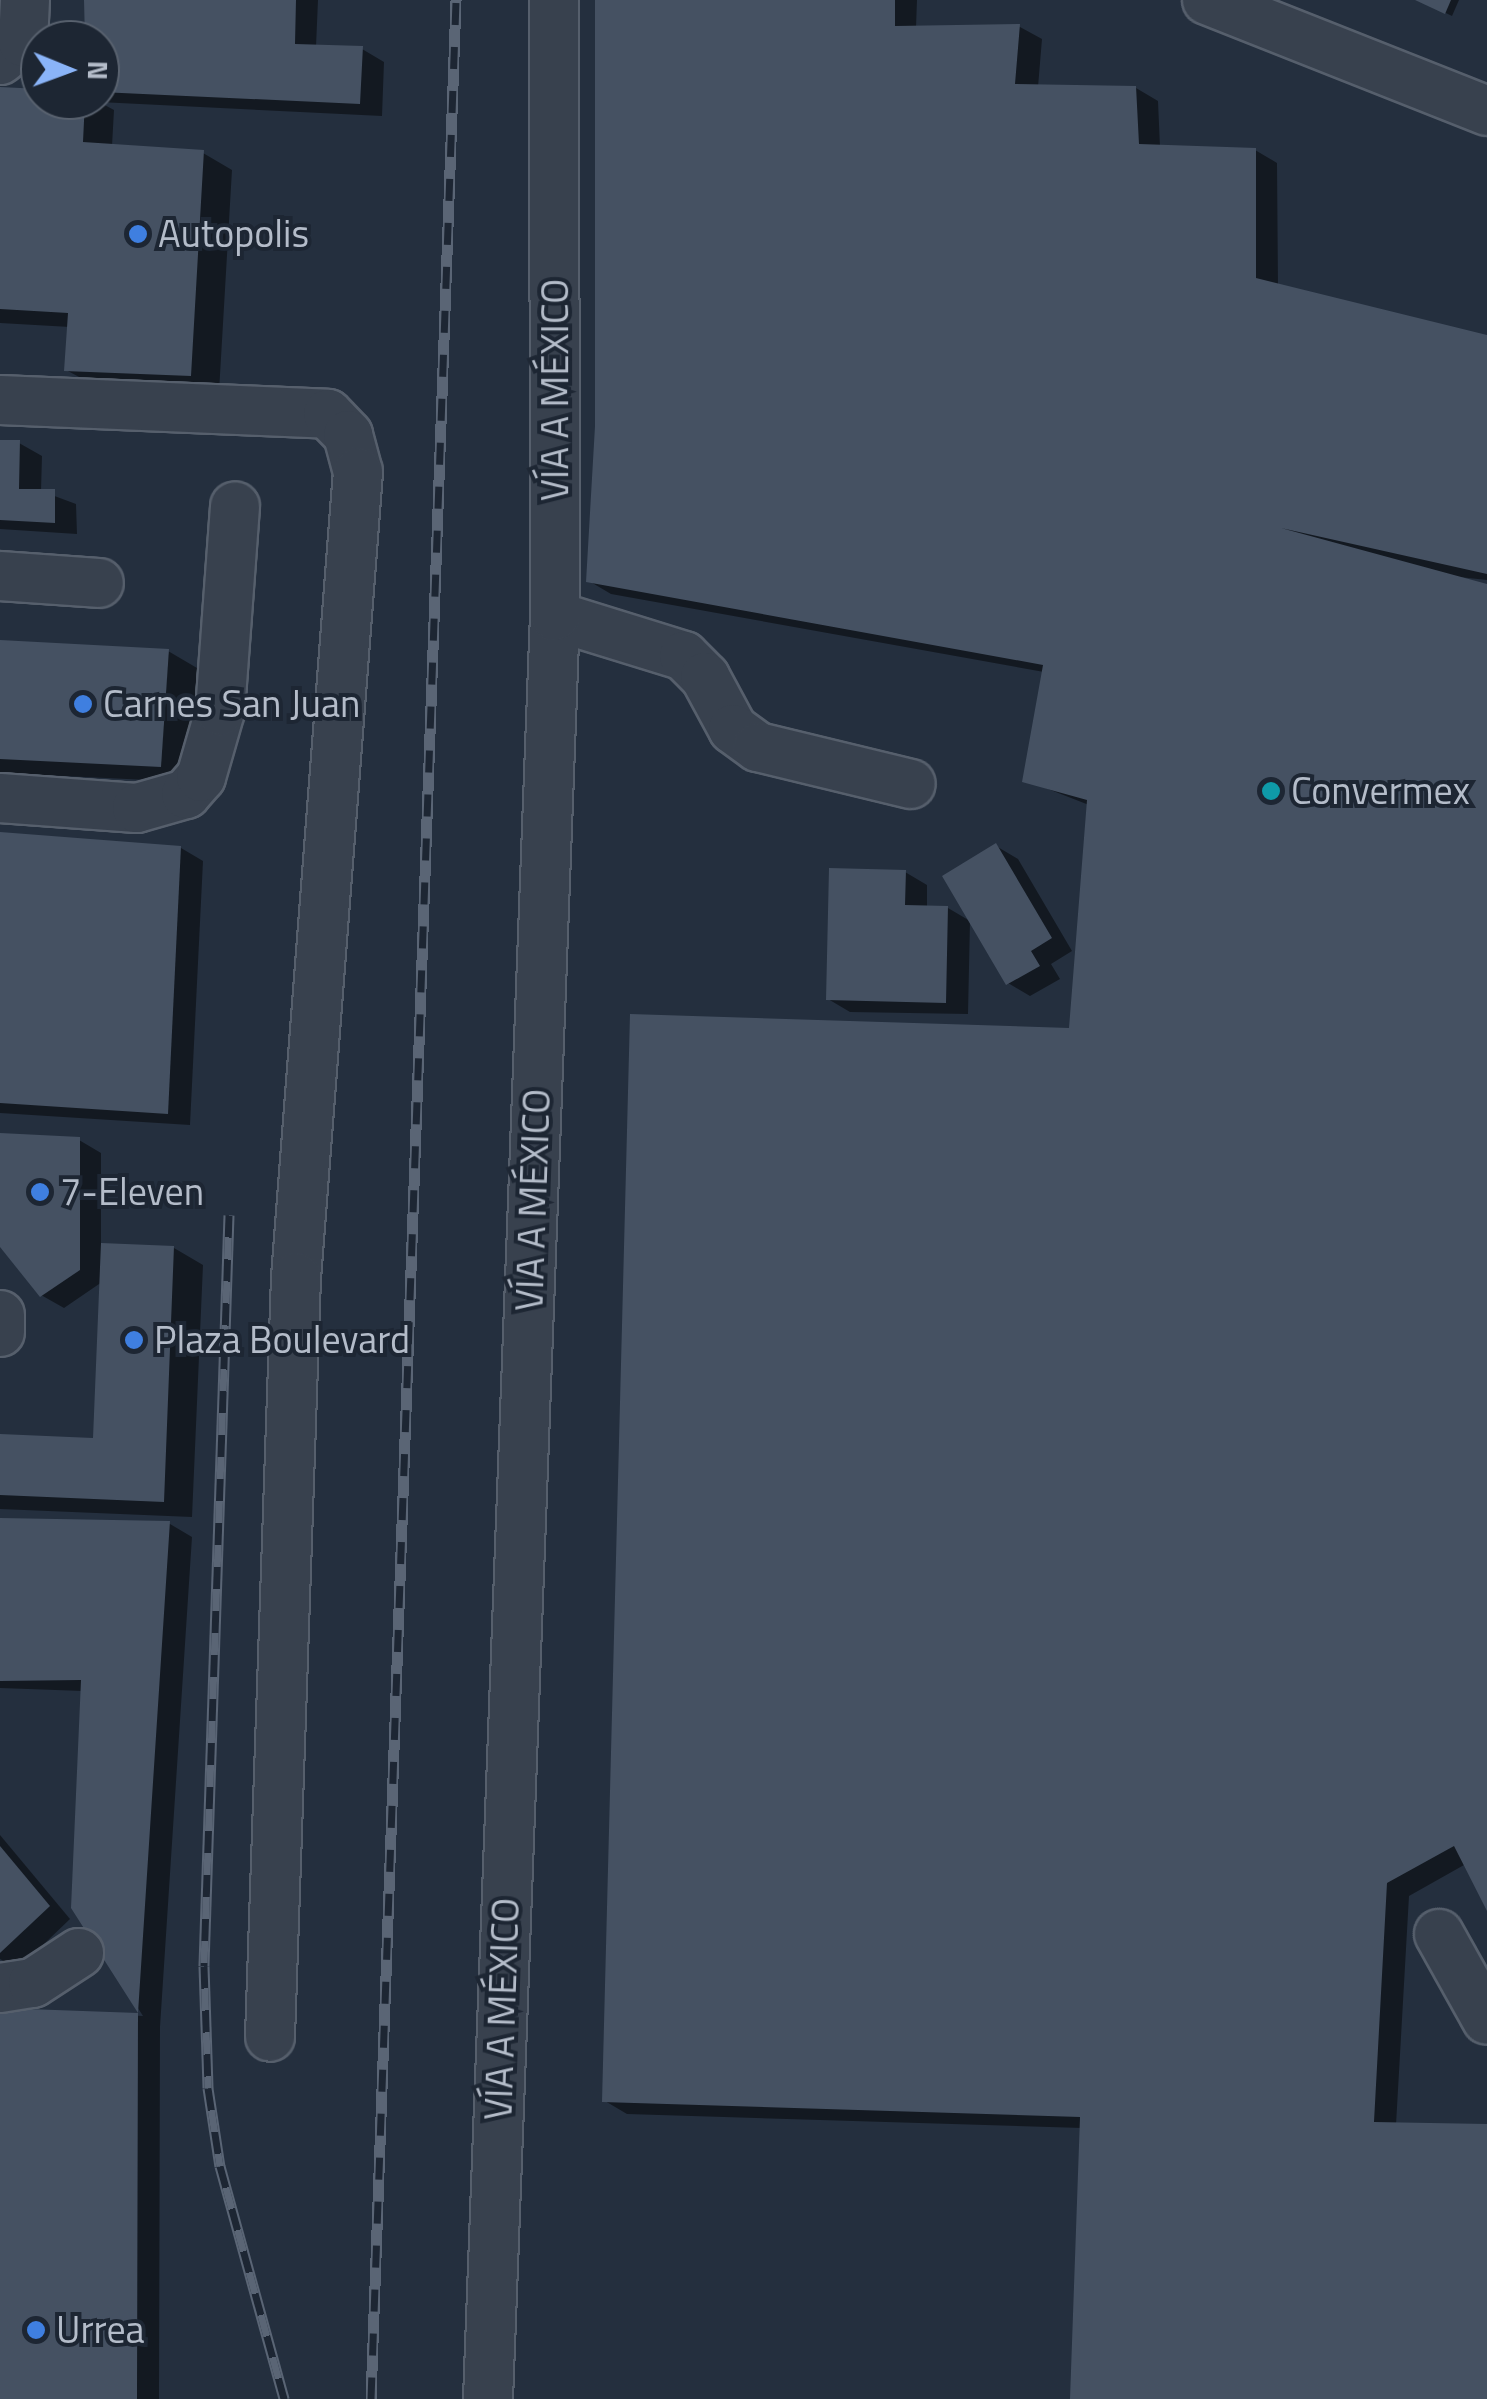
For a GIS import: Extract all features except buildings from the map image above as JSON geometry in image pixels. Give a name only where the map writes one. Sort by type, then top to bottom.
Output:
[{"type":"street","points":[[0,60],[23,42],[25,0]]},
{"type":"street","name":"VÍA A MÉXICO","points":[[488,2399],[556,616],[554,0]]},
{"type":"street","points":[[1207,0],[1487,111]]},
{"type":"street","points":[[0,400],[328,414],[348,435],[358,472],[296,1277],[270,2037]]},
{"type":"street","points":[[0,798],[137,808],[186,794],[201,777],[220,711],[234,508]]},
{"type":"street","points":[[0,576],[100,584]]},
{"type":"street","points":[[556,616],[684,656],[706,677],[733,729],[758,747],[911,784]]},
{"type":"street","points":[[0,1315],[0,1332]]},
{"type":"street","points":[[1439,1934],[1487,2020]]},
{"type":"street","points":[[0,1988],[33,1983],[79,1953]]},
{"type":"railway","points":[[371,2399],[456,0]]},
{"type":"railway","points":[[229,1215],[204,1966],[208,2088],[220,2166],[284,2399]]},
{"type":"place","name":"Autopolis","points":[[138,234]]},
{"type":"place","name":"Carnes San Juan","points":[[83,704]]},
{"type":"place","name":"Convermex","points":[[1271,791]]},
{"type":"place","name":"7-Eleven","points":[[40,1192]]},
{"type":"place","name":"Plaza Boulevard","points":[[134,1340]]},
{"type":"place","name":"Urrea","points":[[36,2330]]}]
